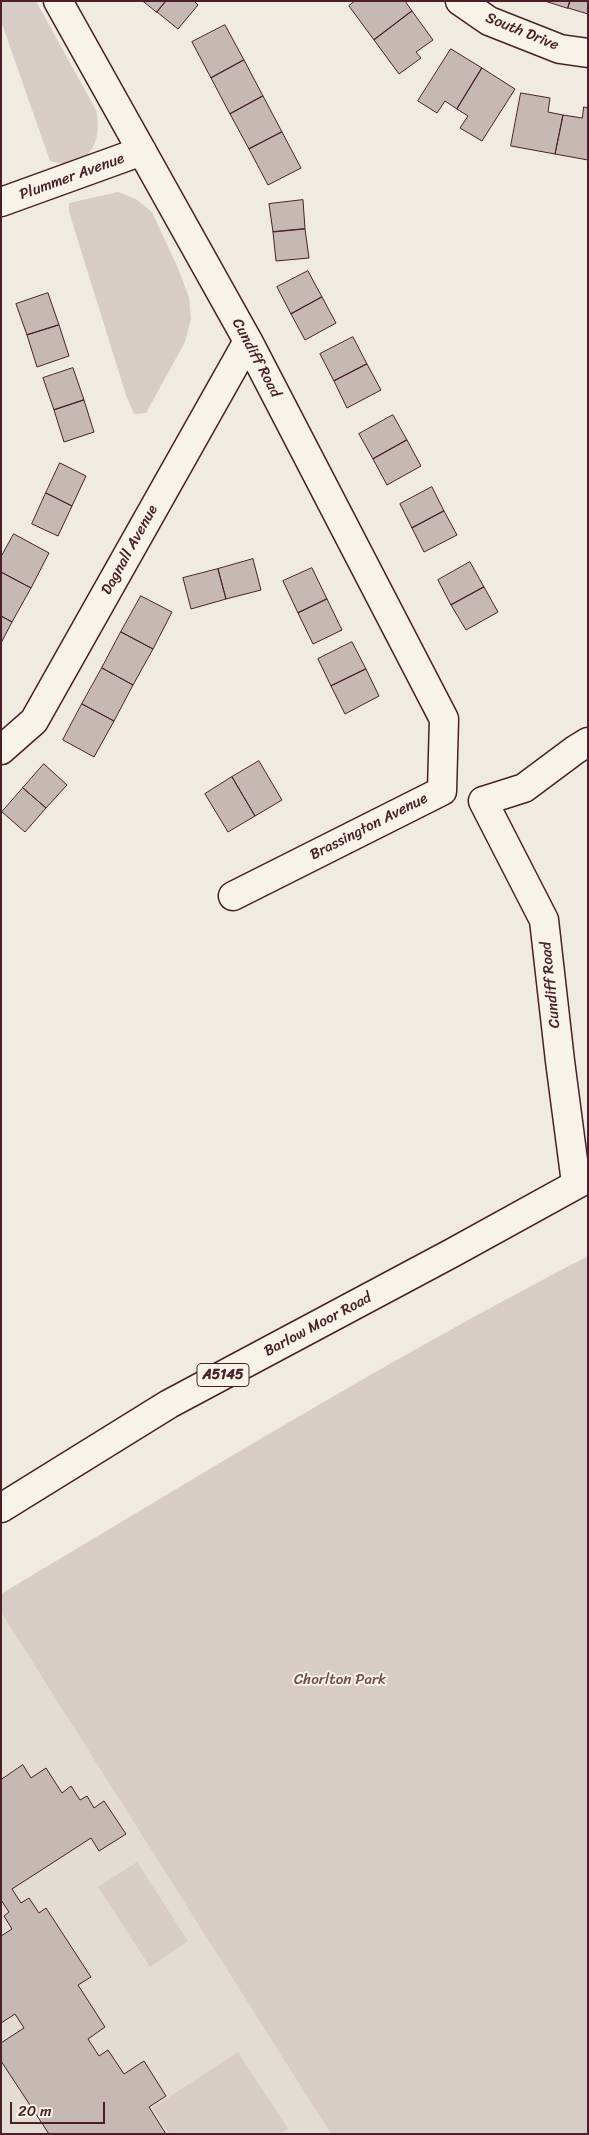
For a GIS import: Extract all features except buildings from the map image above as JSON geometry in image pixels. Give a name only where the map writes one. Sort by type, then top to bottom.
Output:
[{"type":"street","name":"Cundiff Road","points":[[58,1],[248,341],[444,719]]},
{"type":"street","name":"South Drive","points":[[460,1],[488,21],[560,49],[588,53]]},
{"type":"street","name":"Plummer Avenue","points":[[1,202],[142,151]]},
{"type":"street","name":"Dagnall Avenue","points":[[1,750],[34,722],[248,341]]},
{"type":"street","name":"Brassington Avenue","points":[[233,896],[442,791],[444,719]]},
{"type":"street","name":"Cundiff Road","points":[[582,1181],[560,1061],[544,920],[483,801],[524,788],[588,742]]},
{"type":"street","name":"Barlow Moor Road","points":[[1,1508],[169,1404],[452,1253],[582,1181]]},
{"type":"shaded area","points":[[1,1612],[86,1744],[331,2134],[1,2134]]},
{"type":"green space","points":[[1,1],[36,1],[96,110],[97,134],[90,152],[82,159],[63,163],[50,161],[1,21]]},
{"type":"green space","points":[[118,192],[136,199],[152,212],[189,297],[191,319],[185,342],[146,413],[134,414],[126,395],[69,212],[69,203]]},
{"type":"green space","name":"Chorlton Park","points":[[588,1256],[588,2134],[331,2134],[1,1612],[1,1594],[365,1378]]},
{"type":"green space","points":[[137,1862],[188,1941],[150,1967],[98,1887]]},
{"type":"green space","points":[[238,2052],[288,2129],[280,2134],[169,2134],[152,2108]]}]
